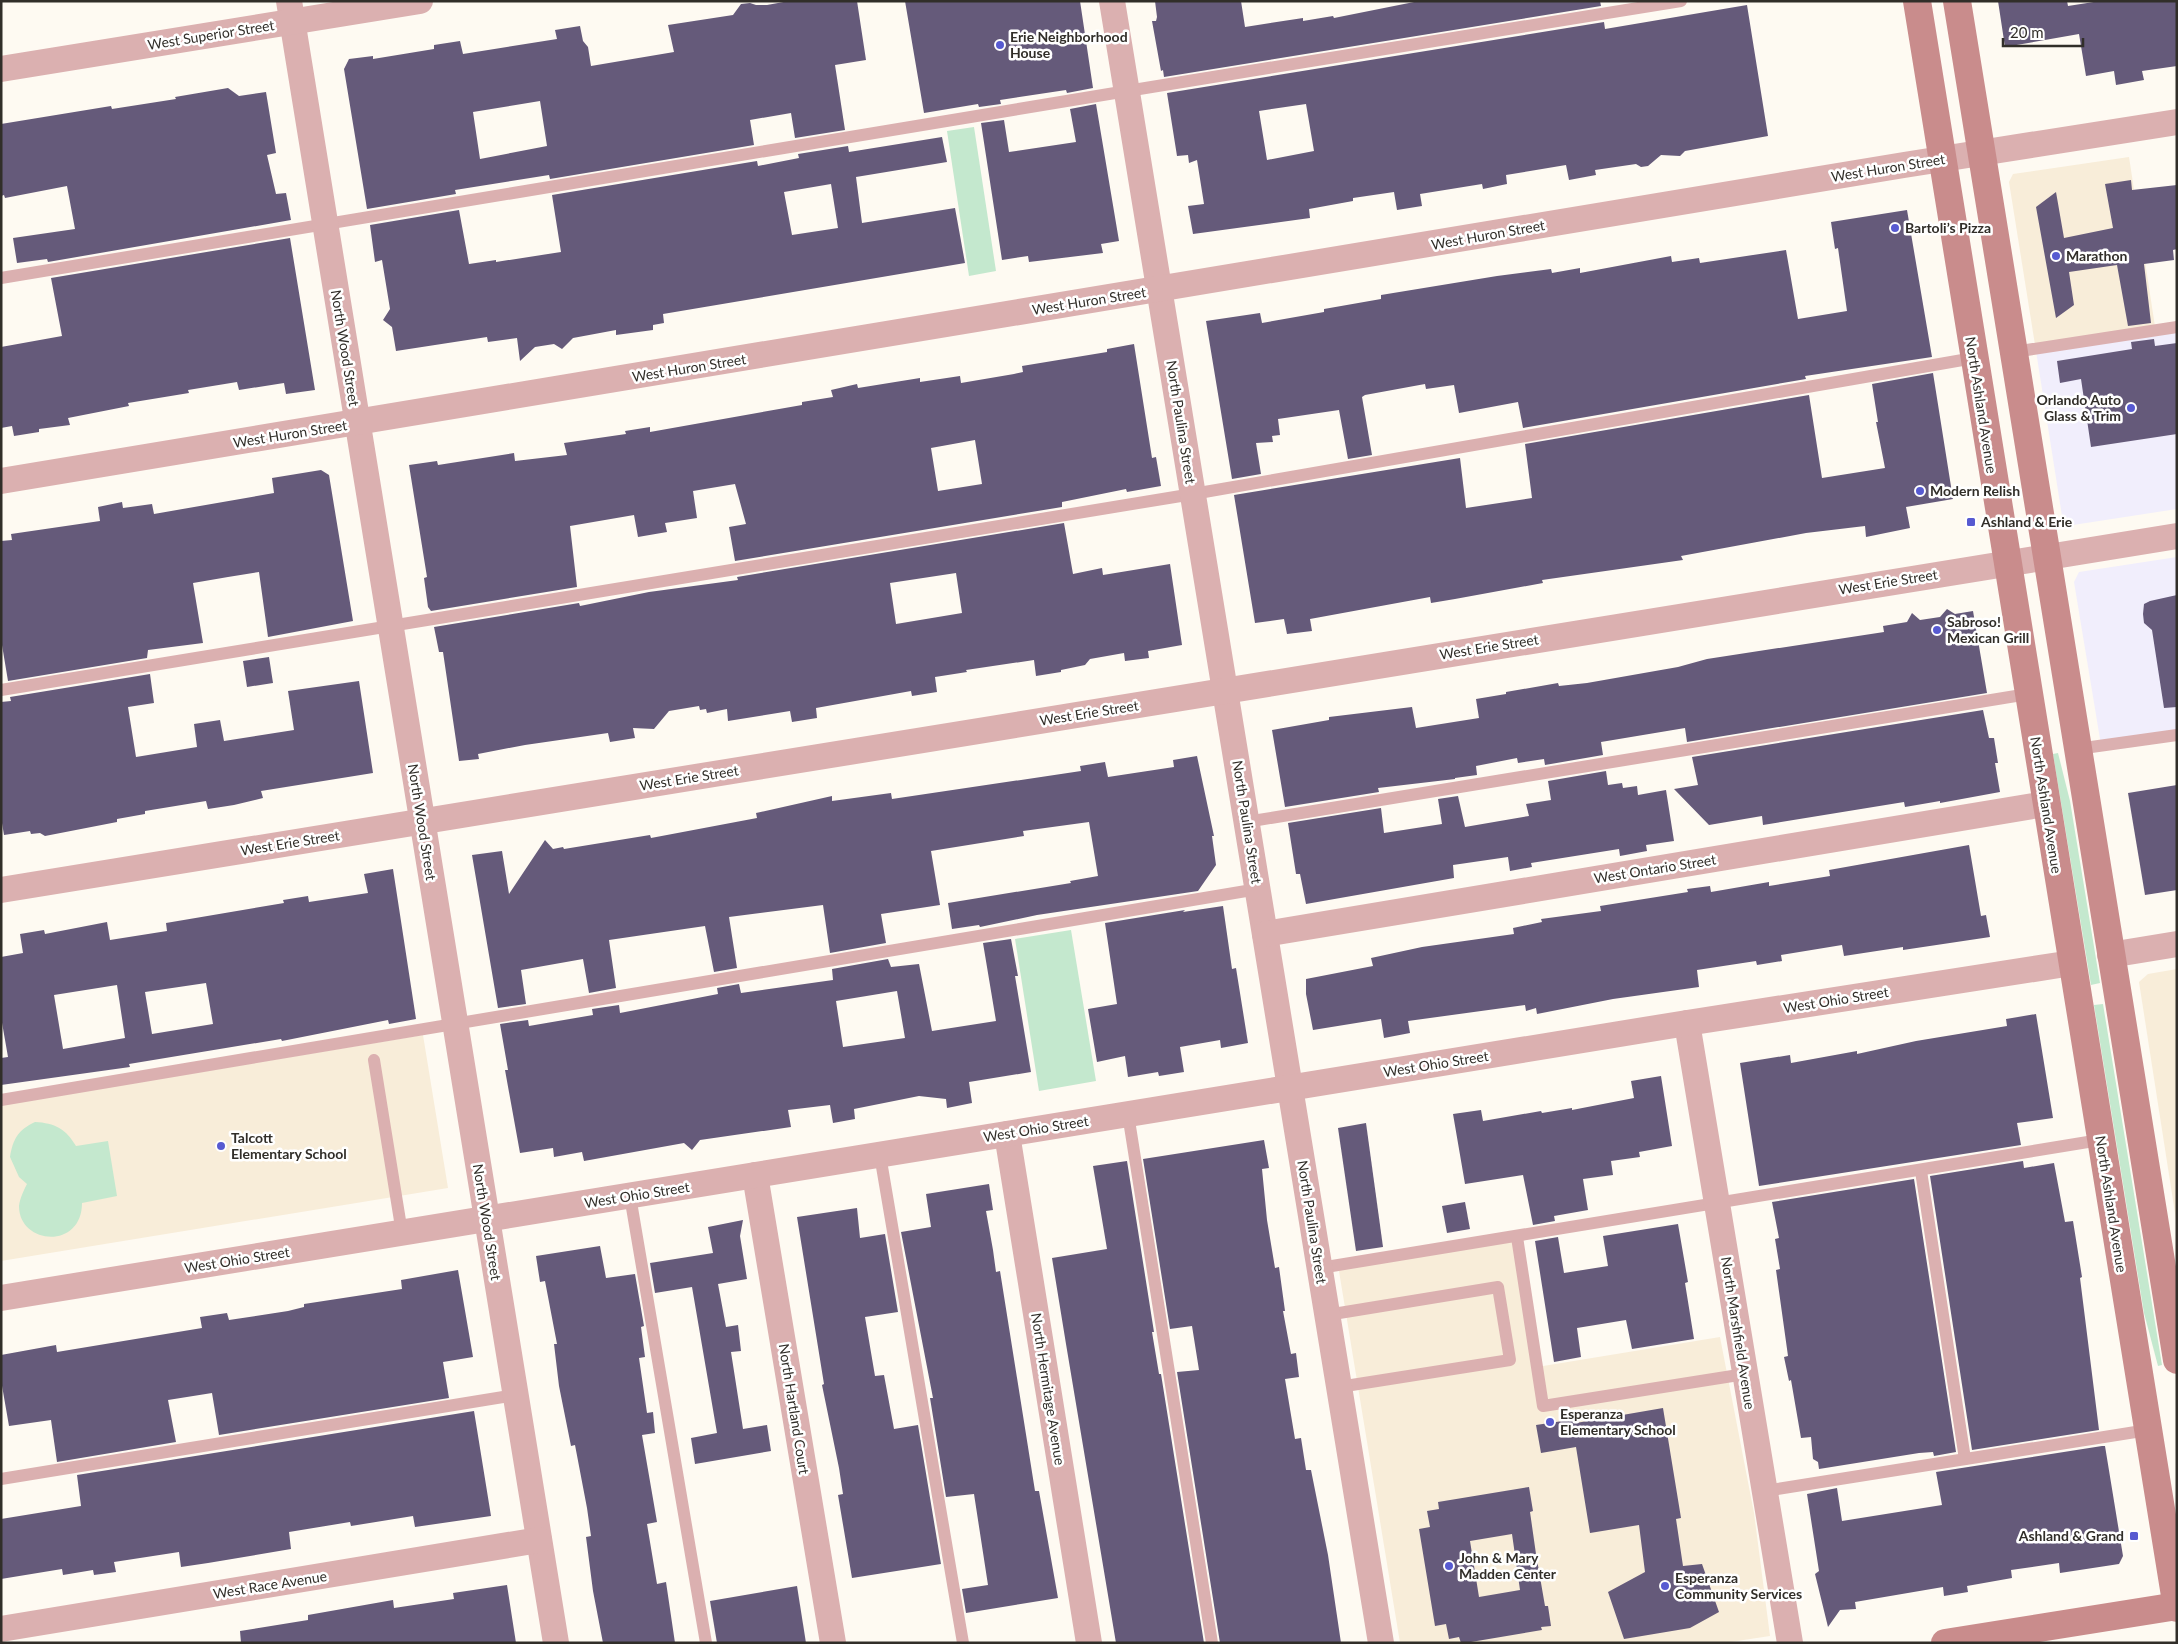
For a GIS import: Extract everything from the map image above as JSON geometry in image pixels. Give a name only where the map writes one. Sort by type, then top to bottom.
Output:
[{"type":"main road","name":"North Ashland Avenue","points":[[1917,1],[2045,804],[2177,1606]]},
{"type":"main road","points":[[1957,1],[2110,954],[2172,1304],[2177,1360]]},
{"type":"main road","points":[[1945,1643],[2177,1606]]},
{"type":"street","name":"West Superior Street","points":[[1,69],[290,11],[420,1]]},
{"type":"street","name":"North Paulina Street","points":[[1112,1],[1381,1643]]},
{"type":"street","name":"North Wood Street","points":[[290,11],[556,1643]]},
{"type":"street","name":"West Huron Street","points":[[1,481],[1981,152],[2177,122]]},
{"type":"street","name":"West Erie Street","points":[[1,890],[2177,536]]},
{"type":"street","name":"West Ontario Street","points":[[1265,934],[2045,804]]},
{"type":"street","points":[[2110,954],[2177,944]]},
{"type":"street","name":"West Ohio Street","points":[[1,1298],[1686,1023],[2072,963]]},
{"type":"street","name":"North Marshfield Avenue","points":[[1686,1023],[1790,1643]]},
{"type":"street","name":"North Hermitage Avenue","points":[[1007,1134],[1089,1643]]},
{"type":"street","name":"North Hartland Court","points":[[755,1175],[833,1643]]},
{"type":"street","name":"West Race Avenue","points":[[1,1629],[539,1540]]},
{"type":"lane","points":[[1,278],[1681,1]]},
{"type":"lane","points":[[2014,352],[2177,327]]},
{"type":"lane","points":[[1,690],[1193,494],[1974,358]]},
{"type":"lane","points":[[1246,822],[2028,694]]},
{"type":"lane","points":[[2077,749],[2177,735]]},
{"type":"lane","points":[[1,1100],[1258,889]]},
{"type":"lane","points":[[374,1060],[402,1233]]},
{"type":"lane","points":[[1128,1114],[1212,1643]]},
{"type":"lane","points":[[1320,1268],[1921,1171],[2100,1140]]},
{"type":"lane","points":[[880,1155],[963,1643]]},
{"type":"lane","points":[[1921,1171],[1965,1459]]},
{"type":"lane","points":[[630,1196],[706,1643]]},
{"type":"lane","points":[[1517,1236],[1542,1406],[1745,1374]]},
{"type":"lane","points":[[1327,1314],[1498,1286],[1510,1360],[1339,1387]]},
{"type":"lane","points":[[1,1479],[515,1395]]},
{"type":"lane","points":[[1765,1491],[2148,1430]]},
{"type":"shaded area","points":[[2129,157],[2156,333],[2036,351],[2009,182],[2013,174]]},
{"type":"shaded area","points":[[2177,330],[2177,509],[2073,525],[2066,524],[2062,516],[2036,351]]},
{"type":"shaded area","points":[[2177,557],[2177,733],[2101,745],[2074,582],[2079,572]]},
{"type":"shaded area","points":[[2177,969],[2177,1226],[2139,982],[2148,974]]},
{"type":"shaded area","name":"Talcott Elementary School","points":[[423,1035],[448,1188],[1,1261],[1,1105]]},
{"type":"shaded area","name":"Esperanza Elementary School","points":[[1517,1237],[1537,1367],[1720,1337],[1754,1513],[1770,1636],[1724,1643],[1400,1643],[1338,1265]]},
{"type":"green space","points":[[974,127],[996,271],[969,276],[947,131]]},
{"type":"green space","points":[[2058,753],[2070,801],[2100,983],[2091,985],[2053,754]]},
{"type":"green space","points":[[1071,930],[1096,1081],[1039,1091],[1015,939]]},
{"type":"green space","points":[[2103,1004],[2162,1365],[2158,1366],[2144,1313],[2094,1005]]},
{"type":"green space","points":[[35,1122],[59,1128],[68,1135],[76,1146],[108,1141],[117,1196],[82,1203],[79,1218],[72,1229],[62,1235],[50,1237],[39,1235],[29,1229],[22,1219],[19,1206],[27,1184],[19,1177],[10,1157],[17,1136],[24,1128]]},
{"type":"building","points":[[789,1],[857,1],[866,60],[835,65],[845,130],[795,138],[791,113],[750,120],[754,145],[550,179],[549,175],[455,190],[456,194],[367,209],[344,69],[349,59],[373,56],[373,59],[434,49],[434,45],[460,41],[463,54],[557,39],[555,30],[580,26],[583,41],[588,47],[591,66],[674,52],[668,25],[733,15],[741,4],[767,5]],"holes":[[[540,101],[547,146],[480,159],[473,112]]]},
{"type":"building","name":"Erie Neighborhood House","points":[[905,1],[1080,1],[1093,88],[1067,93],[1066,90],[1000,100],[1001,104],[979,107],[978,104],[924,113]]},
{"type":"building","points":[[1155,1],[1241,1],[1245,27],[1303,18],[1303,21],[1333,16],[1334,18],[1419,1],[1600,1],[1601,6],[1164,77],[1163,70],[1161,71],[1152,21],[1156,21],[1157,17]]},
{"type":"building","points":[[1998,1],[2067,1],[2068,6],[2100,1],[2177,1],[2177,66],[2142,71],[2144,80],[2116,85],[2114,71],[2086,76],[2079,34],[2005,47]]},
{"type":"building","points":[[1747,5],[1768,136],[1685,151],[1680,156],[1661,155],[1648,166],[1641,167],[1636,164],[1595,170],[1596,175],[1569,180],[1566,165],[1506,175],[1507,184],[1483,189],[1482,184],[1420,194],[1422,206],[1397,210],[1394,192],[1353,198],[1353,201],[1309,209],[1310,218],[1193,234],[1188,206],[1204,204],[1197,160],[1189,163],[1188,155],[1177,156],[1167,93],[1604,22],[1605,29]],"holes":[[[1306,104],[1314,151],[1267,160],[1259,111]]]},
{"type":"building","points":[[228,88],[239,96],[266,92],[276,153],[267,155],[276,194],[286,193],[291,220],[48,262],[47,259],[17,263],[13,238],[75,229],[67,186],[5,198],[4,195],[1,196],[1,124],[111,106],[112,109],[176,99],[175,97]]},
{"type":"building","points":[[1096,104],[1119,241],[1101,244],[1103,253],[1029,262],[1028,256],[1002,260],[981,123],[1004,120],[1009,152],[1076,142],[1070,109]]},
{"type":"building","points":[[942,137],[947,162],[856,177],[862,223],[955,208],[965,263],[663,314],[664,323],[653,325],[653,330],[616,335],[616,330],[573,338],[562,349],[554,344],[535,347],[520,361],[517,338],[488,342],[487,337],[396,351],[392,327],[383,320],[390,309],[382,260],[375,262],[370,225],[459,210],[469,264],[496,260],[496,262],[561,252],[552,195],[757,161],[758,166],[799,158],[798,154],[848,146],[849,152]],"holes":[[[831,184],[838,228],[792,235],[784,192]]]},
{"type":"building","points":[[2131,180],[2132,190],[2177,185],[2177,249],[2173,250],[2174,260],[2144,264],[2151,323],[2128,326],[2117,265],[2069,272],[2074,305],[2056,318],[2036,207],[2056,192],[2064,238],[2113,228],[2105,184]]},
{"type":"building","points":[[1907,210],[1932,357],[1805,376],[1806,379],[1523,428],[1518,402],[1459,413],[1454,385],[1426,389],[1425,384],[1362,397],[1372,455],[1348,459],[1339,410],[1278,419],[1280,435],[1272,436],[1273,442],[1256,443],[1261,474],[1232,479],[1206,321],[1260,313],[1262,323],[1381,299],[1381,295],[1551,269],[1552,273],[1580,268],[1580,273],[1671,256],[1672,262],[1699,258],[1700,263],[1786,250],[1798,319],[1847,311],[1838,248],[1835,249],[1831,222]]},
{"type":"building","points":[[290,238],[315,390],[286,394],[284,383],[239,390],[237,382],[188,390],[189,393],[128,403],[129,406],[68,418],[70,425],[39,429],[39,432],[14,436],[12,426],[1,428],[1,347],[62,336],[51,278]]},
{"type":"building","name":"Orlando Auto Glass & Trim","points":[[2154,339],[2155,346],[2177,343],[2177,434],[2091,447],[2081,379],[2060,383],[2057,361],[2132,349],[2131,342]]},
{"type":"building","points":[[1134,344],[1152,458],[1156,457],[1161,486],[1127,492],[1126,489],[1062,502],[1062,507],[735,561],[729,527],[746,524],[735,484],[693,491],[697,518],[665,523],[667,532],[638,537],[634,515],[570,526],[577,587],[431,611],[428,607],[424,578],[427,577],[409,465],[437,461],[438,465],[514,453],[515,461],[567,455],[564,443],[626,434],[625,431],[650,427],[650,432],[802,405],[802,402],[833,397],[831,390],[857,384],[858,388],[920,378],[920,382],[960,376],[961,383],[1023,372],[1022,366],[1107,352],[1107,349]],"holes":[[[975,440],[982,484],[938,491],[931,448]]]},
{"type":"building","points":[[1933,373],[1953,499],[1906,507],[1910,528],[1866,537],[1865,526],[1806,533],[1681,556],[1683,560],[1542,580],[1543,583],[1455,599],[1431,603],[1430,597],[1310,619],[1312,631],[1287,634],[1284,619],[1255,623],[1234,495],[1460,458],[1466,508],[1532,498],[1525,444],[1809,395],[1822,478],[1885,468],[1876,422],[1878,422],[1872,384]]},
{"type":"building","points":[[321,470],[329,475],[353,621],[268,637],[259,572],[193,583],[203,643],[148,650],[147,658],[8,681],[1,639],[1,541],[12,540],[11,534],[100,521],[98,507],[122,502],[123,508],[152,504],[154,514],[274,493],[272,478]]},
{"type":"building","points":[[1064,523],[1073,574],[1102,568],[1103,575],[1170,564],[1182,645],[1148,651],[1149,658],[1125,661],[1124,653],[1090,659],[1085,665],[1061,670],[1061,672],[1036,676],[1034,660],[966,670],[967,672],[935,677],[937,692],[912,696],[911,691],[816,708],[817,718],[792,722],[790,711],[728,721],[727,709],[707,713],[706,709],[700,710],[699,706],[669,711],[654,729],[633,728],[635,738],[610,742],[608,733],[525,745],[478,754],[479,759],[459,761],[443,652],[439,652],[434,627],[579,603],[580,606],[649,592],[738,580],[737,577]],"holes":[[[956,573],[962,613],[896,624],[890,583]]]},
{"type":"building","points":[[2177,595],[2177,707],[2164,708],[2152,630],[2144,623],[2144,604]]},
{"type":"building","points":[[1947,609],[1955,614],[1973,611],[1987,693],[1687,742],[1685,728],[1601,742],[1603,755],[1545,765],[1544,759],[1518,763],[1517,758],[1476,766],[1477,775],[1378,788],[1379,792],[1285,807],[1272,730],[1329,720],[1329,717],[1412,707],[1416,728],[1479,718],[1476,699],[1506,694],[1506,692],[1558,683],[1559,686],[1587,683],[1678,667],[1707,659],[1884,632],[1883,626],[1907,622],[1912,613],[1920,620],[1940,617]]},
{"type":"building","points":[[269,657],[273,683],[247,687],[243,661]]},
{"type":"building","points":[[150,674],[154,703],[128,707],[136,757],[197,747],[194,724],[220,720],[224,741],[294,730],[288,691],[359,681],[373,773],[261,791],[263,798],[234,805],[208,809],[206,801],[145,811],[145,814],[117,819],[117,822],[45,836],[40,833],[31,834],[30,831],[4,835],[1,817],[1,702],[11,701],[10,697]]},
{"type":"building","points":[[1983,710],[1989,738],[1994,738],[1998,763],[1995,763],[2000,792],[1940,803],[1940,801],[1905,807],[1904,802],[1763,825],[1762,816],[1709,825],[1674,789],[1698,785],[1692,757]]},
{"type":"building","points":[[1197,756],[1214,836],[1212,836],[1216,865],[1198,891],[1037,915],[980,927],[979,925],[952,929],[948,903],[1071,883],[1070,881],[1098,876],[1089,822],[1023,831],[1024,836],[931,851],[940,905],[881,914],[886,943],[830,953],[823,905],[729,917],[737,968],[714,972],[705,926],[609,940],[616,988],[589,993],[583,959],[521,970],[526,1004],[498,1008],[472,855],[502,851],[509,894],[545,840],[553,849],[563,847],[564,849],[650,835],[651,838],[757,818],[756,813],[832,796],[832,801],[891,793],[892,799],[1081,771],[1080,766],[1105,762],[1108,777],[1174,767],[1173,760]]},
{"type":"building","points":[[1606,771],[1608,785],[1622,783],[1623,788],[1637,786],[1638,795],[1666,790],[1674,841],[1646,845],[1647,851],[1620,856],[1619,849],[1531,863],[1532,867],[1510,871],[1508,857],[1453,865],[1454,878],[1306,904],[1300,874],[1296,874],[1288,823],[1381,808],[1384,833],[1442,824],[1438,799],[1458,796],[1465,827],[1529,816],[1526,804],[1551,800],[1548,781]]},
{"type":"building","points":[[2177,785],[2177,890],[2145,895],[2128,793]]},
{"type":"building","points":[[1969,845],[1981,916],[1986,915],[1990,937],[1903,950],[1903,947],[1844,956],[1842,945],[1781,955],[1782,961],[1757,965],[1756,961],[1697,970],[1699,987],[1613,999],[1537,1014],[1536,1008],[1526,1011],[1525,1005],[1408,1021],[1410,1033],[1384,1038],[1381,1019],[1313,1030],[1306,994],[1306,979],[1373,966],[1371,958],[1422,947],[1514,934],[1513,928],[1542,922],[1541,919],[1601,911],[1600,906],[1688,892],[1687,889],[1710,886],[1711,892],[1769,882],[1769,886],[1830,876],[1829,870]]},
{"type":"building","points":[[393,869],[416,1019],[389,1024],[388,1020],[282,1041],[281,1039],[129,1064],[130,1067],[1,1085],[1,1058],[8,1057],[1,1017],[1,957],[23,953],[20,934],[44,930],[45,934],[107,922],[110,940],[167,931],[166,923],[284,903],[283,900],[308,896],[309,902],[368,893],[364,874]],"holes":[[[206,983],[213,1024],[152,1034],[145,992]],[[117,985],[125,1038],[63,1049],[54,995]]]},
{"type":"building","points":[[1223,906],[1232,969],[1236,968],[1248,1043],[1221,1048],[1220,1040],[1180,1047],[1184,1072],[1159,1076],[1158,1072],[1128,1077],[1125,1056],[1097,1062],[1088,1009],[1117,1004],[1105,923]]},
{"type":"building","points":[[1011,939],[1018,976],[1015,976],[1031,1072],[969,1082],[972,1103],[947,1108],[946,1099],[919,1096],[854,1109],[855,1119],[833,1123],[830,1105],[788,1110],[791,1127],[700,1140],[692,1150],[684,1143],[584,1161],[582,1152],[554,1157],[553,1148],[520,1153],[505,1070],[508,1070],[500,1024],[528,1020],[529,1026],[593,1015],[592,1009],[619,1005],[620,1013],[718,994],[717,988],[739,984],[741,993],[833,980],[832,969],[888,959],[891,967],[919,964],[932,1031],[996,1021],[983,943]],"holes":[[[897,991],[905,1038],[843,1047],[836,1001]]]},
{"type":"building","points":[[2036,1014],[2053,1118],[2017,1123],[2021,1145],[1759,1186],[1740,1063],[1790,1055],[1791,1063],[1857,1051],[1857,1054],[1916,1041],[2007,1026],[2006,1019]]},
{"type":"building","points":[[1661,1076],[1672,1146],[1639,1152],[1640,1157],[1611,1161],[1613,1175],[1583,1179],[1588,1210],[1554,1216],[1555,1221],[1533,1225],[1523,1175],[1465,1184],[1453,1114],[1481,1110],[1483,1121],[1541,1111],[1542,1113],[1572,1108],[1572,1110],[1634,1098],[1631,1081]]},
{"type":"building","points":[[1366,1123],[1383,1247],[1356,1251],[1338,1128]]},
{"type":"building","points":[[1264,1140],[1269,1168],[1262,1169],[1267,1220],[1275,1268],[1279,1267],[1285,1311],[1283,1311],[1291,1354],[1296,1353],[1299,1377],[1285,1379],[1295,1439],[1301,1438],[1306,1470],[1311,1470],[1328,1555],[1341,1643],[1220,1643],[1177,1372],[1199,1370],[1192,1326],[1170,1329],[1143,1159]]},
{"type":"building","points":[[1127,1161],[1154,1332],[1152,1332],[1159,1374],[1161,1374],[1204,1643],[1116,1643],[1052,1258],[1107,1249],[1093,1166]]},
{"type":"building","points":[[2023,1161],[2024,1168],[2054,1163],[2065,1222],[2073,1221],[2082,1277],[2080,1278],[2099,1430],[1972,1450],[1930,1176]]},
{"type":"building","points":[[1914,1179],[1956,1452],[1934,1456],[1933,1452],[1919,1453],[1819,1469],[1818,1462],[1813,1459],[1811,1437],[1801,1438],[1791,1380],[1789,1381],[1784,1357],[1788,1356],[1776,1270],[1780,1269],[1775,1239],[1779,1238],[1772,1202]]},
{"type":"building","points":[[989,1184],[993,1210],[986,1211],[996,1272],[1000,1271],[1035,1491],[1039,1491],[1058,1598],[966,1613],[962,1589],[988,1585],[974,1494],[946,1497],[930,1398],[933,1398],[901,1232],[931,1227],[926,1194]]},
{"type":"building","points":[[1465,1202],[1470,1229],[1447,1233],[1442,1206]]},
{"type":"building","points":[[857,1208],[860,1238],[885,1234],[898,1312],[865,1317],[875,1376],[884,1375],[894,1429],[918,1425],[941,1564],[852,1578],[838,1495],[843,1494],[822,1385],[824,1384],[797,1217]]},
{"type":"building","points":[[743,1220],[740,1236],[747,1279],[718,1284],[726,1327],[738,1325],[741,1351],[731,1352],[743,1429],[767,1425],[771,1451],[695,1464],[691,1438],[717,1433],[692,1287],[655,1293],[650,1263],[713,1253],[708,1227]]},
{"type":"building","points":[[1678,1224],[1688,1282],[1685,1283],[1694,1339],[1632,1349],[1626,1320],[1577,1328],[1581,1357],[1554,1362],[1535,1241],[1558,1237],[1564,1273],[1608,1266],[1603,1236]]},
{"type":"building","points":[[600,1246],[606,1278],[635,1274],[644,1326],[641,1327],[645,1357],[639,1358],[647,1413],[653,1412],[655,1433],[642,1435],[657,1522],[647,1524],[657,1584],[666,1582],[675,1643],[603,1643],[593,1591],[586,1537],[591,1536],[587,1508],[575,1445],[571,1446],[559,1386],[554,1344],[557,1344],[545,1281],[540,1282],[536,1256]]},
{"type":"building","points":[[458,1270],[473,1357],[443,1362],[449,1398],[219,1435],[212,1393],[168,1400],[176,1442],[57,1462],[51,1420],[9,1426],[1,1380],[1,1355],[56,1345],[57,1352],[202,1328],[200,1317],[227,1313],[229,1320],[288,1311],[304,1307],[304,1304],[402,1289],[401,1280]]},
{"type":"building","points":[[1663,1408],[1681,1518],[1676,1519],[1683,1566],[1702,1564],[1719,1612],[1690,1628],[1624,1639],[1608,1592],[1645,1572],[1639,1525],[1590,1533],[1576,1447],[1541,1453],[1536,1425],[1576,1419],[1576,1423]]},
{"type":"building","points":[[474,1411],[491,1516],[415,1527],[413,1516],[351,1526],[350,1522],[289,1532],[291,1549],[208,1563],[181,1567],[179,1552],[114,1562],[116,1572],[94,1575],[93,1570],[63,1575],[62,1569],[1,1579],[1,1519],[81,1506],[77,1475]]},
{"type":"building","points":[[2105,1446],[2123,1556],[2119,1564],[2060,1573],[2059,1563],[2011,1570],[2012,1578],[1967,1586],[1968,1592],[1944,1596],[1943,1587],[1855,1602],[1856,1609],[1840,1610],[1828,1627],[1815,1574],[1819,1571],[1807,1494],[1837,1488],[1842,1521],[1942,1505],[1936,1472]]},
{"type":"building","name":"John & Mary Madden Center","points":[[1529,1487],[1533,1511],[1530,1512],[1536,1554],[1545,1606],[1548,1606],[1551,1626],[1541,1627],[1542,1630],[1461,1643],[1459,1637],[1449,1639],[1446,1624],[1435,1626],[1419,1529],[1430,1527],[1427,1511],[1439,1509],[1438,1502]],"holes":[[[1512,1534],[1520,1590],[1479,1597],[1470,1541]]]},
{"type":"building","points":[[507,1585],[516,1643],[241,1643],[240,1631],[308,1620],[308,1615],[393,1600],[394,1608],[454,1599],[453,1593]]},
{"type":"building","points":[[797,1586],[806,1643],[717,1643],[710,1601]]},
{"type":"place","name":"Erie Neighborhood House","points":[[1000,45]]},
{"type":"place","name":"Bartoli’s Pizza","points":[[1895,228]]},
{"type":"place","name":"Marathon","points":[[2056,256]]},
{"type":"place","name":"Orlando Auto Glass & Trim","points":[[2131,408]]},
{"type":"place","name":"Modern Relish","points":[[1920,491]]},
{"type":"place","name":"Ashland & Erie","points":[[1971,522]]},
{"type":"place","name":"Sabroso! Mexican Grill","points":[[1937,630]]},
{"type":"place","name":"Talcott Elementary School","points":[[221,1146]]},
{"type":"place","name":"Esperanza Elementary School","points":[[1550,1422]]},
{"type":"place","name":"Ashland & Grand","points":[[2134,1536]]},
{"type":"place","name":"John & Mary Madden Center","points":[[1449,1566]]},
{"type":"place","name":"Esperanza Community Services","points":[[1665,1586]]}]
